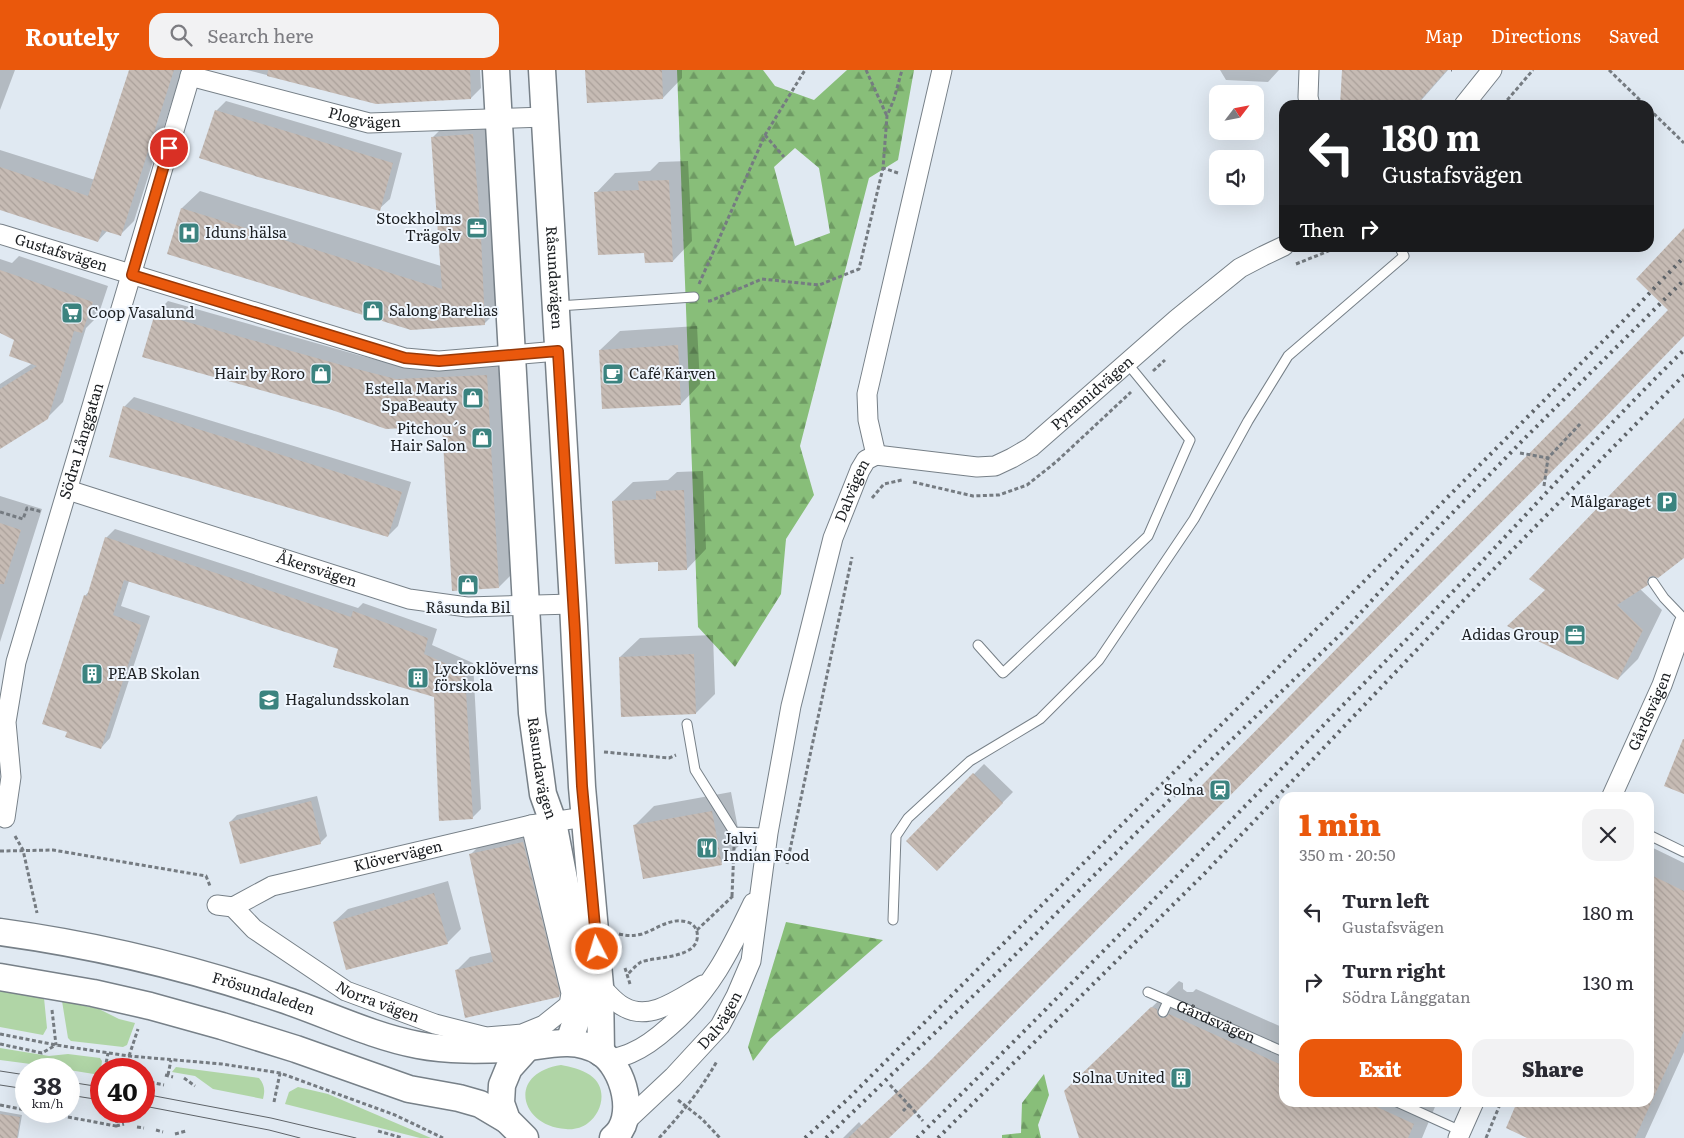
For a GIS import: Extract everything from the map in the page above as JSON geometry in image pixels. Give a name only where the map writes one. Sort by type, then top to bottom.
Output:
[{"type":"street","name":"Råsundavägen","points":[[496,70],[532,713],[543,794],[542,823],[582,973],[578,1018],[569,1042]]},
{"type":"street","name":"Råsundavägen","points":[[542,70],[582,786],[605,1056]]},
{"type":"street","name":"Dalvägen","points":[[617,1134],[720,1026],[736,996],[751,961],[768,833],[791,706],[833,538],[860,470],[866,460],[876,455],[868,420],[867,394],[942,70]]},
{"type":"street","points":[[1309,70],[1309,100]]},
{"type":"street","points":[[1468,100],[1492,70]]},
{"type":"street","name":"Plogvägen","points":[[191,73],[368,123],[545,117]]},
{"type":"street","name":"Södra Långgatan","points":[[5,818],[10,777],[6,722],[16,662],[191,73]]},
{"type":"street","name":"Gustafsvägen","points":[[0,234],[405,358],[439,361],[558,351]]},
{"type":"street","name":"Pyramidvägen","points":[[876,455],[977,468],[994,466],[1012,458],[1030,447],[1177,319],[1240,268],[1279,248]]},
{"type":"street","name":"Åkersvägen","points":[[68,490],[409,599],[467,607],[573,604]]},
{"type":"street","name":"Gårdsvägen","points":[[1614,792],[1662,685],[1684,621]]},
{"type":"street","name":"Klövervägen","points":[[225,906],[272,886],[542,823],[585,817]]},
{"type":"street","name":"Norra vägen","points":[[225,906],[254,929],[346,991],[435,1024],[486,1038],[522,1034],[544,1024],[569,1005],[571,993],[542,823]]},
{"type":"street","name":"Dalvägen","points":[[605,1056],[632,1052],[655,1039],[685,1014],[713,980],[733,946],[760,889]]},
{"type":"street","name":"Frösundaleden","points":[[0,932],[88,947],[206,976],[282,999],[362,1029],[416,1045],[448,1050],[527,1048],[556,1042],[569,1042]]},
{"type":"street","points":[[0,976],[93,993],[150,1006],[296,1049],[409,1089],[459,1098],[480,1104],[507,1120],[525,1138]]},
{"type":"street","points":[[600,986],[623,1007],[640,1013],[666,1006],[713,980]]},
{"type":"street","points":[[569,1042],[585,1045],[605,1056],[622,1079],[626,1108],[617,1134]]},
{"type":"street","points":[[507,1120],[502,1103],[502,1084],[509,1068],[527,1048]]},
{"type":"street","points":[[1460,1134],[1472,1107]]},
{"type":"lane","points":[[893,920],[896,836],[908,818],[970,760],[1040,719],[1099,660],[1194,519],[1248,421],[1288,356],[1404,256],[1402,252]]},
{"type":"lane","points":[[556,306],[694,297]]},
{"type":"lane","points":[[978,645],[1003,673],[1148,536],[1190,440],[1126,363]]},
{"type":"lane","points":[[1653,582],[1684,621]]},
{"type":"lane","points":[[687,724],[695,770],[734,832],[768,833]]},
{"type":"lane","points":[[1654,837],[1684,852]]},
{"type":"lane","name":"Gårdsvägen","points":[[1148,992],[1279,1050]]},
{"type":"lane","points":[[1163,1012],[1168,1001]]},
{"type":"lane","points":[[1407,1107],[1460,1134]]},
{"type":"path","points":[[699,285],[765,135],[805,70]]},
{"type":"path","points":[[866,70],[887,116]]},
{"type":"path","points":[[694,297],[710,301],[762,279],[819,285],[859,269],[883,168],[887,116],[902,70]]},
{"type":"path","points":[[1507,100],[1533,70]]},
{"type":"path","points":[[1609,70],[1640,100]]},
{"type":"path","points":[[1654,114],[1684,143]]},
{"type":"path","points":[[765,135],[784,157]]},
{"type":"path","points":[[883,168],[916,180]]},
{"type":"path","points":[[1544,486],[1548,458],[1580,424]]},
{"type":"path","points":[[1520,453],[1548,458]]},
{"type":"path","points":[[868,502],[884,484],[904,480]]},
{"type":"path","points":[[0,512],[23,519],[27,508],[39,511]]},
{"type":"path","points":[[785,871],[852,555]]},
{"type":"path","points":[[596,751],[669,758]]},
{"type":"path","points":[[5,818],[23,850],[37,917]]},
{"type":"path","points":[[732,896],[734,832]]},
{"type":"path","points":[[0,851],[53,850],[206,876],[225,906]]},
{"type":"path","points":[[697,930],[732,896],[760,889]]},
{"type":"path","points":[[616,934],[630,936],[640,934],[673,921],[682,920],[691,923],[697,930],[697,939],[692,948],[685,953],[641,963],[627,975],[630,984]]},
{"type":"path","points":[[52,1007],[56,1045]]},
{"type":"path","points":[[128,1056],[138,1028],[147,1031]]},
{"type":"path","points":[[0,1034],[128,1056],[222,1064],[280,1073],[395,1115],[443,1138]]},
{"type":"path","points":[[0,1044],[42,1053],[56,1045]]},
{"type":"path","points":[[107,1058],[108,1053]]},
{"type":"path","points":[[169,1076],[171,1060]]},
{"type":"path","points":[[274,1102],[280,1073]]},
{"type":"path","points":[[184,1078],[195,1086]]},
{"type":"path","points":[[155,1083],[164,1085]]},
{"type":"path","points":[[890,1085],[924,1121]]},
{"type":"path","points":[[0,1105],[15,1108]]},
{"type":"path","points":[[903,1111],[909,1105]]},
{"type":"path","points":[[1486,1138],[1499,1107]]},
{"type":"path","points":[[659,1138],[686,1108],[702,1119],[720,1138]]},
{"type":"path","points":[[80,1119],[116,1126],[124,1124]]},
{"type":"path","points":[[137,1127],[144,1128]]},
{"type":"path","points":[[156,1130],[163,1132]]},
{"type":"path","points":[[175,1134],[186,1131]]},
{"type":"path","points":[[378,1131],[403,1138]]},
{"type":"green space","points":[[677,70],[763,70],[775,86],[814,100],[847,70],[914,70],[898,160],[869,178],[800,446],[814,495],[786,539],[781,594],[735,667],[698,627]],"holes":[[[795,148],[819,168],[830,233],[795,246],[774,167]]]},
{"type":"green space","points":[[786,922],[883,940],[770,1039],[753,1061],[748,1047]]},
{"type":"green space","points":[[0,991],[44,998],[47,1028],[43,1035],[0,1027]]},
{"type":"green space","points":[[62,1001],[99,1009],[119,1019],[135,1023],[127,1045],[123,1047],[71,1041],[68,1038]]},
{"type":"green space","points":[[0,1048],[49,1056],[68,1054],[100,1058],[90,1058],[90,1073],[80,1072],[80,1058],[15,1058],[15,1062],[0,1060]]},
{"type":"green space","points":[[561,1065],[572,1067],[590,1075],[596,1080],[601,1093],[600,1106],[597,1113],[588,1123],[577,1128],[566,1129],[550,1126],[538,1119],[530,1110],[526,1099],[526,1088],[532,1078],[544,1070]]},
{"type":"green space","points":[[176,1067],[259,1078],[264,1088],[263,1099],[213,1089],[195,1076],[172,1072]]},
{"type":"green space","points":[[1044,1074],[1049,1095],[1038,1125],[1041,1138],[1002,1138],[1002,1135],[1021,1133],[1022,1103]]},
{"type":"green space","points":[[298,1087],[328,1094],[431,1138],[420,1138],[285,1104],[289,1092]]},
{"type":"building","points":[[129,70],[174,70],[121,236],[102,230],[98,242],[0,210],[0,167],[88,196]]},
{"type":"building","points":[[268,70],[470,70],[471,99],[376,104],[267,76]]},
{"type":"building","points":[[585,70],[662,70],[663,99],[587,103]]},
{"type":"building","points":[[1342,70],[1447,70],[1420,100],[1340,100]]},
{"type":"building","points":[[215,110],[393,163],[380,211],[258,177],[199,158]]},
{"type":"building","points":[[473,134],[481,236],[485,325],[411,330],[167,254],[181,208],[442,289],[431,137]]},
{"type":"building","points":[[669,180],[673,262],[645,263],[644,253],[598,255],[594,192],[639,190],[638,181]]},
{"type":"building","points":[[1684,228],[1684,336],[911,1117],[889,1138],[848,1138],[927,1064],[1569,413],[1668,310],[1636,279]]},
{"type":"building","points":[[0,270],[93,302],[82,333],[74,331],[48,419],[0,449],[0,389],[37,366],[9,356],[14,340],[0,333]]},
{"type":"building","points":[[155,313],[396,379],[487,375],[499,588],[452,591],[442,426],[386,429],[332,410],[142,357]]},
{"type":"building","points":[[678,345],[681,405],[602,409],[599,350]]},
{"type":"building","points":[[123,406],[402,492],[388,537],[109,457]]},
{"type":"building","points":[[1684,418],[1684,558],[1658,578],[1649,577],[1648,585],[1617,605],[1643,630],[1618,680],[1507,626],[1545,590],[1529,579]]},
{"type":"building","points":[[684,490],[687,570],[658,571],[658,562],[615,564],[612,501],[656,499],[656,491]]},
{"type":"building","points":[[0,523],[21,530],[4,584],[0,584]]},
{"type":"building","name":"Lyckoklöverns förskola","points":[[105,537],[351,617],[353,611],[428,638],[424,654],[465,672],[473,819],[439,821],[434,697],[333,667],[338,649],[124,580],[113,615],[141,625],[101,749],[65,737],[67,732],[42,724],[84,595],[87,596]]},
{"type":"building","points":[[694,654],[696,714],[621,717],[619,657]]},
{"type":"building","points":[[1684,739],[1684,794],[1664,786]]},
{"type":"building","points":[[973,773],[1003,803],[937,871],[906,841]]},
{"type":"building","points":[[311,801],[321,844],[240,864],[229,822]]},
{"type":"building","points":[[712,811],[722,865],[643,879],[633,825]]},
{"type":"building","points":[[523,842],[560,993],[559,997],[465,1018],[455,970],[493,962],[469,854]]},
{"type":"building","points":[[1654,876],[1684,891],[1684,1031],[1654,1097]]},
{"type":"building","points":[[434,893],[448,944],[346,970],[333,922]]},
{"type":"building","name":"Solna United","points":[[1151,1007],[1157,1009],[1158,1015],[1161,1018],[1169,1014],[1279,1064],[1279,1107],[1377,1107],[1414,1124],[1408,1138],[1079,1138],[1064,1091]]},
{"type":"building","points":[[1515,1107],[1649,1107],[1635,1138],[1527,1138],[1506,1128]]},
{"type":"building","points":[[0,1114],[15,1116],[15,1123],[19,1123],[17,1138],[0,1138]]},
{"type":"tram line","points":[[0,1071],[15,1073]]},
{"type":"tram line","points":[[80,1084],[90,1085]]},
{"type":"tram line","points":[[0,1085],[15,1087]]},
{"type":"tram line","points":[[155,1096],[271,1118],[356,1138]]},
{"type":"tram line","points":[[80,1097],[90,1098]]},
{"type":"tram line","points":[[155,1108],[269,1130],[300,1138]]},
{"type":"railway","points":[[805,1138],[849,1098],[991,956],[1624,320],[1684,257]]},
{"type":"railway","points":[[826,1138],[1002,968],[1150,819],[1344,631],[1434,532],[1524,439],[1684,280]]},
{"type":"railway","points":[[917,1138],[1261,789],[1684,350]]},
{"type":"railway","points":[[1282,792],[1482,581],[1684,375]]},
{"type":"railway","points":[[938,1138],[1204,874],[1279,795]]},
{"type":"place","name":"Stockholms Trägolv","points":[[477,228]]},
{"type":"place","name":"Iduns hälsa","points":[[189,233]]},
{"type":"place","name":"Salong Barelias","points":[[373,311]]},
{"type":"place","name":"Coop Vasalund","points":[[72,313]]},
{"type":"place","name":"Hair by Roro","points":[[321,374]]},
{"type":"place","name":"Café Kärven","points":[[613,374]]},
{"type":"place","name":"Estella Maris SpaBeauty","points":[[473,398]]},
{"type":"place","name":"Pitchou´s Hair Salon","points":[[482,438]]},
{"type":"place","name":"Målgaraget","points":[[1667,502]]},
{"type":"place","name":"Råsunda Bil","points":[[468,585]]},
{"type":"place","name":"Adidas Group","points":[[1575,635]]},
{"type":"place","name":"PEAB Skolan","points":[[92,674]]},
{"type":"place","name":"Lyckoklöverns förskola","points":[[418,678]]},
{"type":"place","name":"Hagalundsskolan","points":[[269,700]]},
{"type":"place","name":"Solna","points":[[1220,790]]},
{"type":"place","name":"Jalvi Indian Food","points":[[707,848]]},
{"type":"place","name":"Solna United","points":[[1181,1078]]},
{"type":"route","points":[[169,148],[132,275],[405,358],[439,361],[558,351],[582,786],[597,949]]}]
